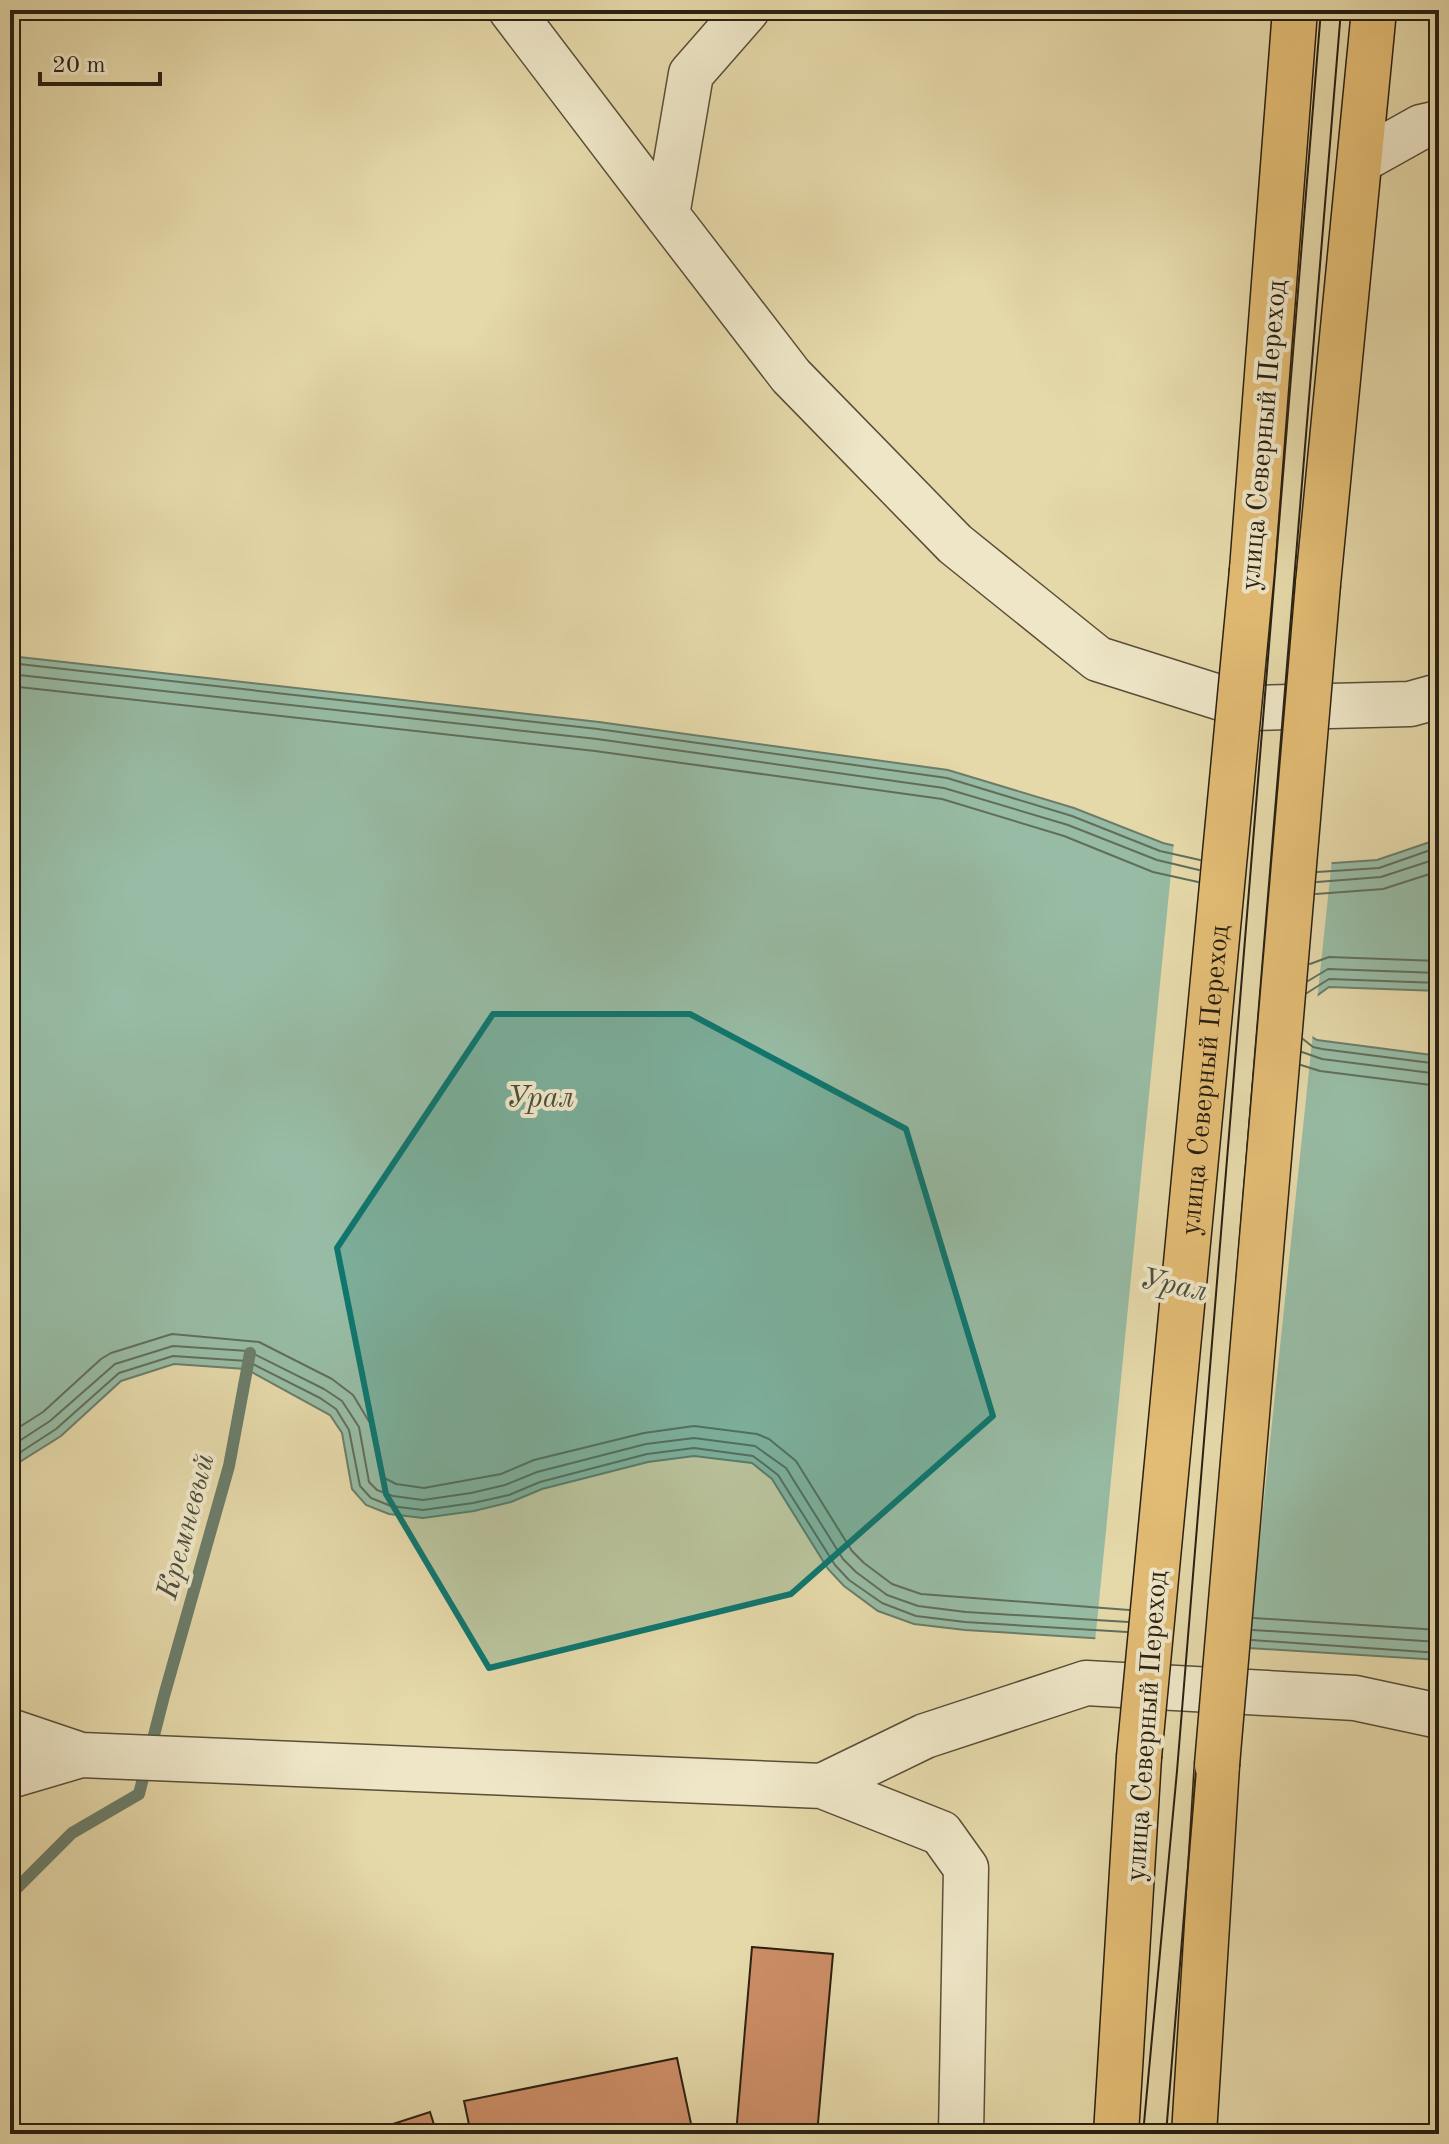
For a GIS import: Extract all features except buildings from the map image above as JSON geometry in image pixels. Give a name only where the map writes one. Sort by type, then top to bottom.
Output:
[{"type":"main road","name":"улица Северный Переход","points":[[1116,2134],[1139,1757],[1252,570],[1295,10]]},
{"type":"main road","points":[[1194,2134],[1217,1765],[1318,584],[1374,10]]},
{"type":"lane","points":[[511,10],[791,376],[955,544],[1098,659],[1253,708],[1410,704],[1439,696]]},
{"type":"lane","points":[[667,215],[691,74],[747,10]]},
{"type":"lane","points":[[1360,161],[1421,127],[1439,123]]},
{"type":"lane","points":[[822,1786],[925,1736],[1086,1683],[1355,1698],[1439,1716]]},
{"type":"lane","points":[[10,1731],[81,1755],[822,1786],[941,1833],[966,1868],[961,2134]]},
{"type":"lane","points":[[10,1776],[81,1755]]},
{"type":"highlighted area","points":[[493,1014],[690,1014],[906,1129],[993,1416],[791,1594],[489,1668],[386,1494],[337,1248]]},
{"type":"water","name":"Урал","points":[[10,656],[599,722],[948,770],[1074,808],[1163,843],[1205,853],[1319,864],[1377,860],[1439,839],[1439,991],[1329,987],[1311,1000],[1303,1018],[1312,1037],[1317,1040],[1439,1056],[1439,1660],[965,1630],[914,1624],[878,1611],[844,1586],[828,1569],[772,1479],[752,1463],[694,1456],[648,1462],[542,1489],[511,1502],[474,1511],[423,1518],[389,1514],[366,1505],[352,1489],[342,1433],[330,1415],[246,1369],[174,1364],[121,1381],[61,1436],[10,1468]]},
{"type":"pier","points":[[1174,842],[1252,856],[1332,859],[1317,1001],[1308,1018],[1313,1032],[1248,1652],[1095,1642]]},
{"type":"waterway","name":"Кремневый","points":[[10,1895],[72,1833],[139,1794],[229,1466],[250,1353]]},
{"type":"tram line","points":[[1143,2134],[1177,1771],[1321,10]]},
{"type":"tram line","points":[[1166,2134],[1341,10]]}]
